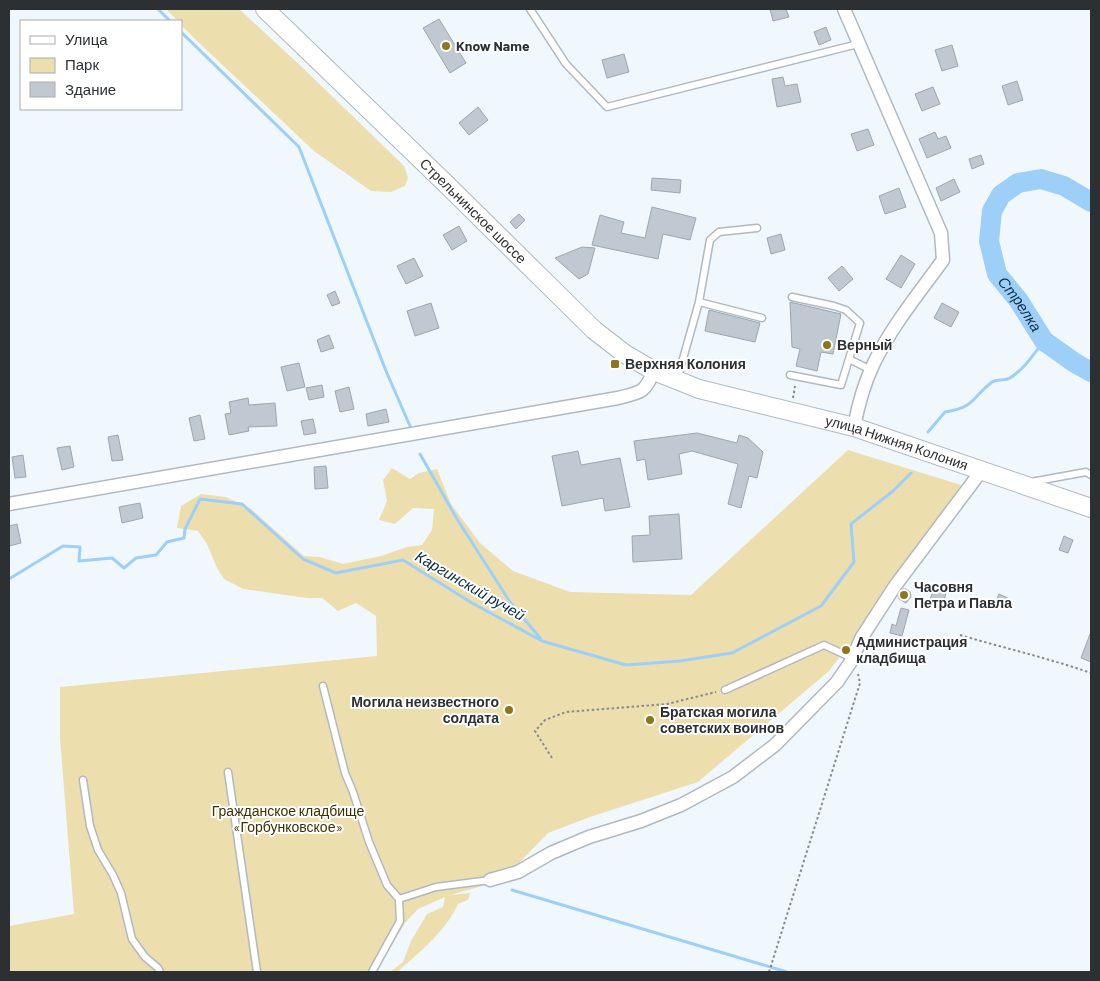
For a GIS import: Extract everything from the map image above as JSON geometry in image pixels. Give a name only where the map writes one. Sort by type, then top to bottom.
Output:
[{"type":"main road","name":"Стрельнинское шоссе","points":[[265,9],[420,158],[594,330],[625,354],[654,371],[699,389]]},
{"type":"main road","name":"улица Нижняя Колония","points":[[699,389],[854,427],[1091,508]]},
{"type":"street","points":[[844,9],[940,233],[943,260],[896,326],[871,370],[858,406],[854,427]]},
{"type":"street","points":[[9,504],[618,398],[642,391],[648,385],[654,371]]},
{"type":"street","points":[[490,880],[518,872],[552,853],[589,837],[641,821],[681,805],[734,777],[775,746],[837,682],[862,637],[895,586],[982,470]]},
{"type":"lane","points":[[530,9],[566,64],[607,107],[858,44]]},
{"type":"lane","points":[[677,381],[699,302],[710,240],[719,232],[757,228]]},
{"type":"lane","points":[[792,297],[846,310],[860,323],[841,385],[793,376]]},
{"type":"lane","points":[[699,302],[762,318]]},
{"type":"lane","points":[[849,359],[871,370]]},
{"type":"lane","points":[[1020,484],[1086,472],[1091,475]]},
{"type":"lane","points":[[725,690],[824,645],[852,658]]},
{"type":"lane","points":[[323,686],[346,773],[369,842],[387,885],[399,899],[400,921],[372,972]]},
{"type":"lane","points":[[228,772],[257,972]]},
{"type":"lane","points":[[83,780],[90,826],[98,850],[121,893],[132,939],[160,972]]},
{"type":"lane","points":[[399,899],[436,888],[490,880]]},
{"type":"path","points":[[791,406],[793,376]]},
{"type":"path","points":[[960,635],[1014,651],[1061,662],[1091,673]]},
{"type":"path","points":[[769,972],[860,683],[852,658]]},
{"type":"path","points":[[552,758],[535,731],[545,720],[566,712],[667,704],[725,690]]},
{"type":"green space","points":[[166,9],[239,9],[404,166],[408,178],[405,186],[391,192],[371,191],[314,151],[197,41],[182,26],[182,20],[177,20]]},
{"type":"green space","name":"Гражданское кладбище «Горбунковское»","points":[[848,450],[961,485],[865,624],[829,671],[698,782],[590,817],[548,833],[515,867],[486,885],[450,895],[470,893],[468,900],[458,904],[439,932],[397,972],[390,972],[403,962],[411,941],[427,914],[443,907],[445,897],[418,909],[405,923],[376,972],[9,972],[9,926],[74,914],[60,738],[60,687],[377,656],[376,616],[356,603],[338,611],[322,598],[307,598],[243,589],[224,579],[207,544],[198,531],[177,528],[181,506],[201,494],[226,497],[251,509],[304,556],[320,557],[343,564],[381,556],[407,547],[422,545],[432,530],[434,509],[413,508],[395,524],[379,520],[387,501],[383,480],[392,468],[410,479],[419,473],[437,469],[451,504],[480,543],[513,571],[570,592],[691,595]]},
{"type":"building","points":[[770,9],[786,9],[789,17],[773,21]]},
{"type":"building","points":[[439,19],[466,63],[450,73],[423,28]]},
{"type":"building","points":[[826,27],[831,40],[819,45],[814,32]]},
{"type":"building","points":[[952,45],[958,66],[942,71],[935,50]]},
{"type":"building","points":[[624,54],[629,72],[607,78],[602,60]]},
{"type":"building","points":[[783,77],[785,86],[797,84],[801,102],[777,107],[772,79]]},
{"type":"building","points":[[1017,81],[1023,100],[1008,105],[1002,86]]},
{"type":"building","points":[[933,87],[940,104],[922,111],[915,94]]},
{"type":"building","points":[[478,107],[488,120],[469,135],[459,123]]},
{"type":"building","points":[[868,129],[874,145],[857,151],[851,134]]},
{"type":"building","points":[[935,132],[938,139],[946,136],[951,148],[927,158],[919,139]]},
{"type":"building","points":[[981,155],[984,164],[972,169],[969,159]]},
{"type":"building","points":[[652,178],[681,180],[680,193],[651,190]]},
{"type":"building","points":[[954,179],[960,192],[941,201],[936,188]]},
{"type":"building","points":[[899,188],[906,207],[885,214],[879,196]]},
{"type":"building","points":[[652,207],[696,218],[690,240],[663,234],[658,259],[592,245],[600,215],[624,222],[621,233],[645,238]]},
{"type":"building","points":[[519,214],[525,220],[516,229],[510,222]]},
{"type":"building","points":[[459,226],[467,241],[452,250],[443,235]]},
{"type":"building","points":[[781,234],[785,250],[771,254],[767,238]]},
{"type":"building","points":[[582,247],[595,248],[588,274],[579,279],[555,258]]},
{"type":"building","points":[[901,255],[915,264],[901,288],[886,279]]},
{"type":"building","points":[[414,258],[423,276],[406,284],[397,266]]},
{"type":"building","points":[[842,266],[853,279],[839,291],[828,278]]},
{"type":"building","points":[[335,291],[340,303],[332,306],[327,295]]},
{"type":"building","points":[[790,302],[841,314],[833,354],[821,352],[817,371],[796,366],[800,349],[792,347]]},
{"type":"building","points":[[431,303],[439,328],[415,336],[407,311]]},
{"type":"building","points":[[942,303],[959,312],[951,327],[934,318]]},
{"type":"building","points":[[709,310],[760,323],[755,342],[705,331]]},
{"type":"building","points":[[329,335],[334,348],[321,352],[317,340]]},
{"type":"building","points":[[299,363],[305,387],[287,391],[281,367]]},
{"type":"building","points":[[322,385],[324,397],[309,400],[306,388]]},
{"type":"building","points":[[349,387],[354,409],[340,412],[335,391]]},
{"type":"building","points":[[248,398],[249,405],[275,403],[277,426],[248,427],[249,431],[229,435],[225,414],[231,413],[229,402]]},
{"type":"building","points":[[386,409],[389,422],[368,426],[366,414]]},
{"type":"building","points":[[200,415],[205,439],[194,441],[189,418]]},
{"type":"building","points":[[313,419],[316,433],[304,435],[301,421]]},
{"type":"building","points":[[697,433],[737,443],[739,435],[748,438],[763,452],[757,478],[749,476],[741,508],[728,504],[738,464],[692,451],[679,454],[682,474],[648,480],[645,459],[637,461],[634,441]]},
{"type":"building","points":[[118,435],[123,460],[112,461],[108,437]]},
{"type":"building","points":[[70,446],[74,467],[62,470],[57,448]]},
{"type":"building","points":[[578,451],[581,465],[620,458],[630,507],[605,511],[603,498],[562,506],[552,456]]},
{"type":"building","points":[[23,455],[26,477],[15,478],[12,457]]},
{"type":"building","points":[[326,466],[328,488],[315,489],[314,467]]},
{"type":"building","points":[[140,503],[143,518],[122,523],[119,507]]},
{"type":"building","points":[[679,514],[682,559],[633,562],[632,536],[650,535],[649,516]]},
{"type":"building","points":[[17,524],[21,543],[9,546],[9,526]]},
{"type":"building","points":[[1064,536],[1073,540],[1068,553],[1059,550]]},
{"type":"building","name":"Часовня Петра и Павла","points":[[903,589],[910,592],[911,597],[906,603],[899,599],[898,596]]},
{"type":"building","points":[[934,589],[946,594],[941,607],[929,602]]},
{"type":"building","points":[[999,594],[1008,598],[1003,607],[995,603]]},
{"type":"building","points":[[901,608],[909,610],[902,636],[890,633],[892,624],[896,626]]},
{"type":"building","points":[[1091,635],[1091,662],[1081,658]]},
{"type":"waterway","points":[[158,9],[169,20]]},
{"type":"waterway","points":[[182,33],[299,147],[386,371],[410,426]]},
{"type":"waterway","name":"Стрелка","points":[[1091,202],[1064,186],[1041,179],[1018,183],[1001,195],[992,211],[989,241],[997,274],[1019,301],[1044,341],[1091,372]]},
{"type":"waterway","name":"Каргинский ручей","points":[[928,432],[945,412],[968,405],[992,382],[1008,379],[1015,374],[1044,341]]},
{"type":"waterway","points":[[420,454],[457,519],[510,602],[541,639]]},
{"type":"waterway","name":"Каргинский ручей","points":[[9,579],[63,546],[80,547],[79,561],[112,558],[124,568],[136,558],[156,555],[167,542],[184,538],[185,529],[200,499],[242,504],[303,559],[336,573],[403,560],[472,603],[542,641],[626,665],[680,661],[732,653],[821,606],[854,562],[851,524],[893,491],[911,473]]},
{"type":"waterway","points":[[512,890],[787,972]]},
{"type":"place","name":"Know Name","points":[[446,46]]},
{"type":"place","name":"Верный","points":[[827,345]]},
{"type":"place","name":"Верхняя Колония","points":[[615,364]]},
{"type":"place","name":"Часовня Петра и Павла","points":[[904,595]]},
{"type":"place","name":"Администрация кладбища","points":[[846,650]]},
{"type":"place","name":"Могила неизвестного солдата","points":[[509,710]]},
{"type":"place","name":"Братская могила советских воинов","points":[[650,720]]}]
